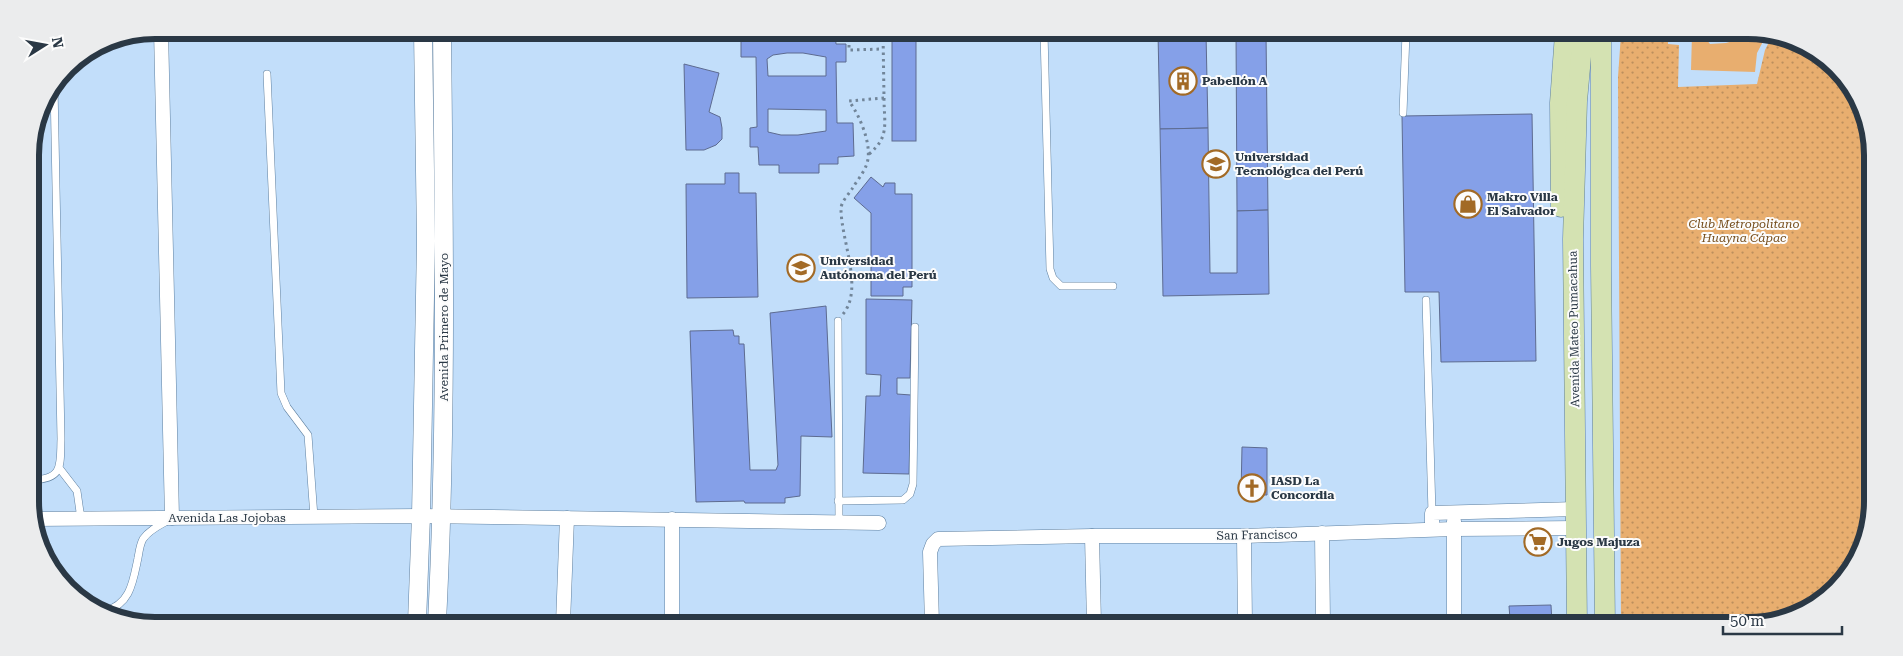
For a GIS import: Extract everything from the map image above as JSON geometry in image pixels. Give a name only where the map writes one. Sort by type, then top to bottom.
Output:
[{"type":"main road","points":[[1561,39],[1562,341],[1575,396]]},
{"type":"main road","name":"Avenida Mateo Pumacahua","points":[[1577,617],[1573,239],[1577,101],[1583,39]]},
{"type":"main road","points":[[1600,39],[1605,617]]},
{"type":"street","points":[[161,39],[172,518]]},
{"type":"street","name":"Avenida Primero de Mayo","points":[[416,617],[421,516],[426,241],[423,39]]},
{"type":"street","name":"Avenida Primero de Mayo","points":[[436,617],[442,516],[445,316],[442,39]]},
{"type":"street","points":[[1454,512],[1454,617]]},
{"type":"street","points":[[1432,529],[1432,513],[1454,512],[1576,518]]},
{"type":"street","name":"Avenida Las Jojobas","points":[[40,519],[442,516],[879,524]]},
{"type":"street","points":[[563,617],[567,518]]},
{"type":"street","name":"San Francisco","points":[[932,617],[930,552],[933,544],[938,539],[1244,536],[1454,529],[1576,518]]},
{"type":"street","points":[[672,519],[672,617]]},
{"type":"street","points":[[1322,533],[1323,617]]},
{"type":"street","points":[[1092,536],[1094,617]]},
{"type":"street","points":[[1244,536],[1245,617]]},
{"type":"lane","points":[[1044,39],[1050,269],[1052,278],[1061,286],[1113,286]]},
{"type":"lane","points":[[1403,113],[1406,39]]},
{"type":"lane","points":[[267,74],[281,393],[287,407],[308,435],[314,517]]},
{"type":"lane","points":[[54,97],[61,430],[60,469],[77,491],[81,519]]},
{"type":"lane","points":[[1426,300],[1432,513]]},
{"type":"lane","points":[[838,321],[839,523]]},
{"type":"lane","points":[[838,501],[903,500],[910,494],[913,484],[915,327]]},
{"type":"lane","points":[[39,480],[53,476],[60,469]]},
{"type":"lane","points":[[112,609],[124,600],[130,589],[142,539],[150,531],[172,518]]},
{"type":"path","points":[[849,39],[849,50],[883,49]]},
{"type":"path","points":[[868,154],[879,146],[884,136],[883,39]]},
{"type":"path","points":[[838,321],[850,307],[853,290],[842,229],[841,206],[867,165],[868,154],[863,125],[859,115],[849,101],[884,98]]},
{"type":"green space","name":"Club Metropolitano Huayna Cápac","points":[[1621,39],[1668,39],[1668,44],[1679,45],[1678,87],[1757,84],[1765,50],[1769,41],[1793,48],[1819,63],[1840,84],[1849,97],[1858,117],[1862,132],[1864,154],[1863,517],[1855,546],[1845,566],[1836,578],[1813,598],[1778,613],[1756,617],[1621,617],[1618,77]]},
{"type":"green space","points":[[1692,39],[1706,39],[1710,44],[1726,43],[1736,39],[1764,40],[1757,53],[1755,72],[1691,70]]},
{"type":"building","points":[[741,39],[836,39],[836,44],[846,44],[846,62],[836,62],[837,123],[853,123],[854,156],[838,157],[838,164],[819,164],[819,173],[779,173],[779,165],[759,165],[758,147],[750,147],[750,128],[757,127],[756,57],[741,57]],"holes":[[[803,53],[826,57],[826,76],[768,76],[767,59],[773,55]],[[768,109],[826,110],[826,131],[798,135],[781,135],[768,132]]]},
{"type":"building","points":[[892,39],[916,39],[916,141],[892,141]]},
{"type":"building","name":"Pabellón A","points":[[1158,39],[1206,39],[1208,128],[1160,129]]},
{"type":"building","points":[[1236,39],[1266,39],[1268,210],[1237,211]]},
{"type":"building","points":[[684,64],[719,73],[709,112],[720,117],[722,139],[716,145],[704,150],[686,150]]},
{"type":"building","name":"Makro Villa El Salvador","points":[[1532,114],[1536,361],[1441,362],[1439,292],[1405,292],[1402,116]]},
{"type":"building","points":[[1208,128],[1210,273],[1237,273],[1237,211],[1268,210],[1269,294],[1163,296],[1160,129]]},
{"type":"building","points":[[725,173],[739,173],[739,193],[756,193],[758,297],[687,298],[686,184],[725,184]]},
{"type":"building","points":[[871,177],[883,187],[885,183],[895,183],[895,194],[912,194],[912,287],[903,287],[903,296],[871,296],[871,213],[854,198]]},
{"type":"building","points":[[866,299],[912,300],[910,378],[897,378],[897,394],[911,395],[909,474],[863,473],[866,396],[880,396],[881,375],[866,374]]},
{"type":"building","points":[[826,306],[832,437],[801,436],[800,496],[785,498],[785,503],[745,503],[744,501],[696,502],[690,331],[733,330],[734,336],[739,336],[739,344],[744,344],[750,470],[776,470],[778,465],[770,313]]},
{"type":"building","points":[[1242,447],[1267,448],[1267,495],[1241,494]]},
{"type":"building","name":"Jugos Majuza","points":[[1526,529],[1549,532],[1549,551],[1527,551]]},
{"type":"building","points":[[1551,605],[1552,617],[1510,617],[1509,606]]},
{"type":"place","name":"Pabellón A","points":[[1183,81]]},
{"type":"place","name":"Universidad Tecnológica del Perú","points":[[1216,164]]},
{"type":"place","name":"Makro Villa El Salvador","points":[[1468,204]]},
{"type":"place","name":"Universidad Autónoma del Perú","points":[[801,268]]},
{"type":"place","name":"IASD La Concordia","points":[[1252,488]]},
{"type":"place","name":"Jugos Majuza","points":[[1538,542]]}]
